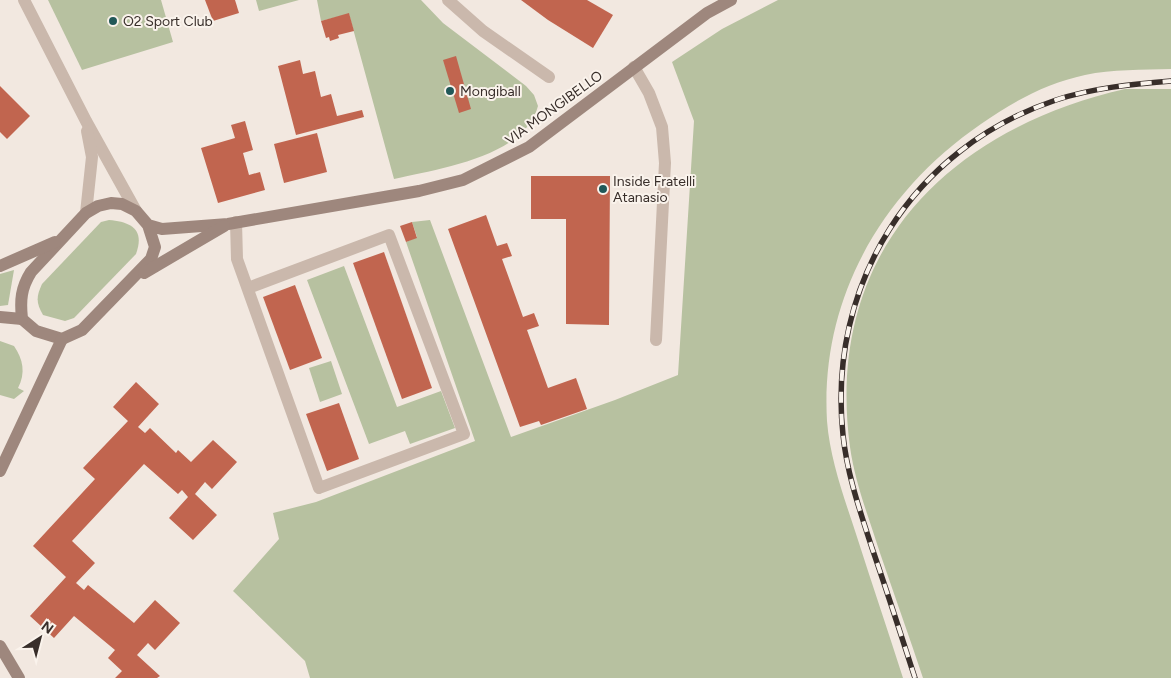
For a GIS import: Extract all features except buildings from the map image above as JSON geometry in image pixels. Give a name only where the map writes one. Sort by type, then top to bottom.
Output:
[{"type":"street","points":[[0,471],[62,339],[82,330],[132,281],[151,259],[155,247],[148,225],[136,211],[86,121],[24,0]]},
{"type":"street","points":[[448,0],[483,31],[549,77]]},
{"type":"street","name":"VIA MONGIBELLO","points":[[148,225],[162,229],[232,223],[419,191],[463,180],[529,147],[708,13],[731,0]]},
{"type":"street","points":[[634,67],[649,93],[662,126],[665,163],[656,340]]},
{"type":"street","points":[[86,121],[92,157],[86,213]]},
{"type":"street","points":[[22,319],[20,298],[25,282],[60,240],[86,213],[98,206],[111,203],[122,204],[136,211]]},
{"type":"street","points":[[132,281],[232,223],[237,259],[319,488],[464,434],[389,236],[248,288]]},
{"type":"street","points":[[0,266],[60,240]]},
{"type":"street","points":[[0,317],[22,319],[36,331],[62,339]]},
{"type":"street","points":[[0,646],[19,678]]},
{"type":"green space","name":"O2 Sport Club","points":[[48,0],[161,0],[173,42],[82,70]]},
{"type":"green space","points":[[256,0],[299,0],[259,11]]},
{"type":"green space","name":"Mongiball","points":[[317,0],[421,0],[443,23],[526,86],[534,95],[538,106],[530,123],[516,138],[478,158],[433,171],[394,179],[349,14],[321,21]]},
{"type":"green space","points":[[778,0],[1171,0],[1171,69],[1128,70],[1071,78],[1030,94],[981,124],[946,151],[914,182],[887,215],[864,252],[847,291],[834,332],[828,376],[827,421],[831,450],[843,494],[903,678],[310,678],[305,661],[233,591],[279,539],[273,513],[316,502],[475,441],[406,242],[417,237],[412,222],[430,220],[511,437],[615,400],[678,375],[694,121],[672,62],[722,29]]},
{"type":"green space","points":[[1125,89],[1171,89],[1171,678],[923,678],[867,514],[852,460],[847,378],[857,315],[878,259],[911,211],[952,169],[1003,135],[1061,108]]},
{"type":"green space","points":[[109,220],[124,223],[134,228],[139,238],[136,254],[74,318],[65,321],[43,315],[38,300],[42,284],[101,222]]},
{"type":"green space","points":[[344,266],[397,407],[441,391],[455,428],[410,444],[405,431],[369,444],[307,280]]},
{"type":"green space","points":[[14,270],[8,305],[0,306],[0,274]]},
{"type":"green space","points":[[0,341],[14,346],[20,356],[23,372],[18,388],[24,391],[14,399],[0,395]]},
{"type":"green space","points":[[331,361],[342,394],[320,402],[309,368]]},
{"type":"railway","points":[[915,678],[859,506],[851,478],[843,435],[842,380],[849,326],[865,276],[890,229],[921,188],[960,152],[1005,122],[1056,100],[1084,92],[1171,81]]},
{"type":"place","name":"O2 Sport Club","points":[[113,21]]},
{"type":"place","name":"Mongiball","points":[[450,91]]},
{"type":"place","name":"Inside Fratelli Atanasio","points":[[603,189]]}]
